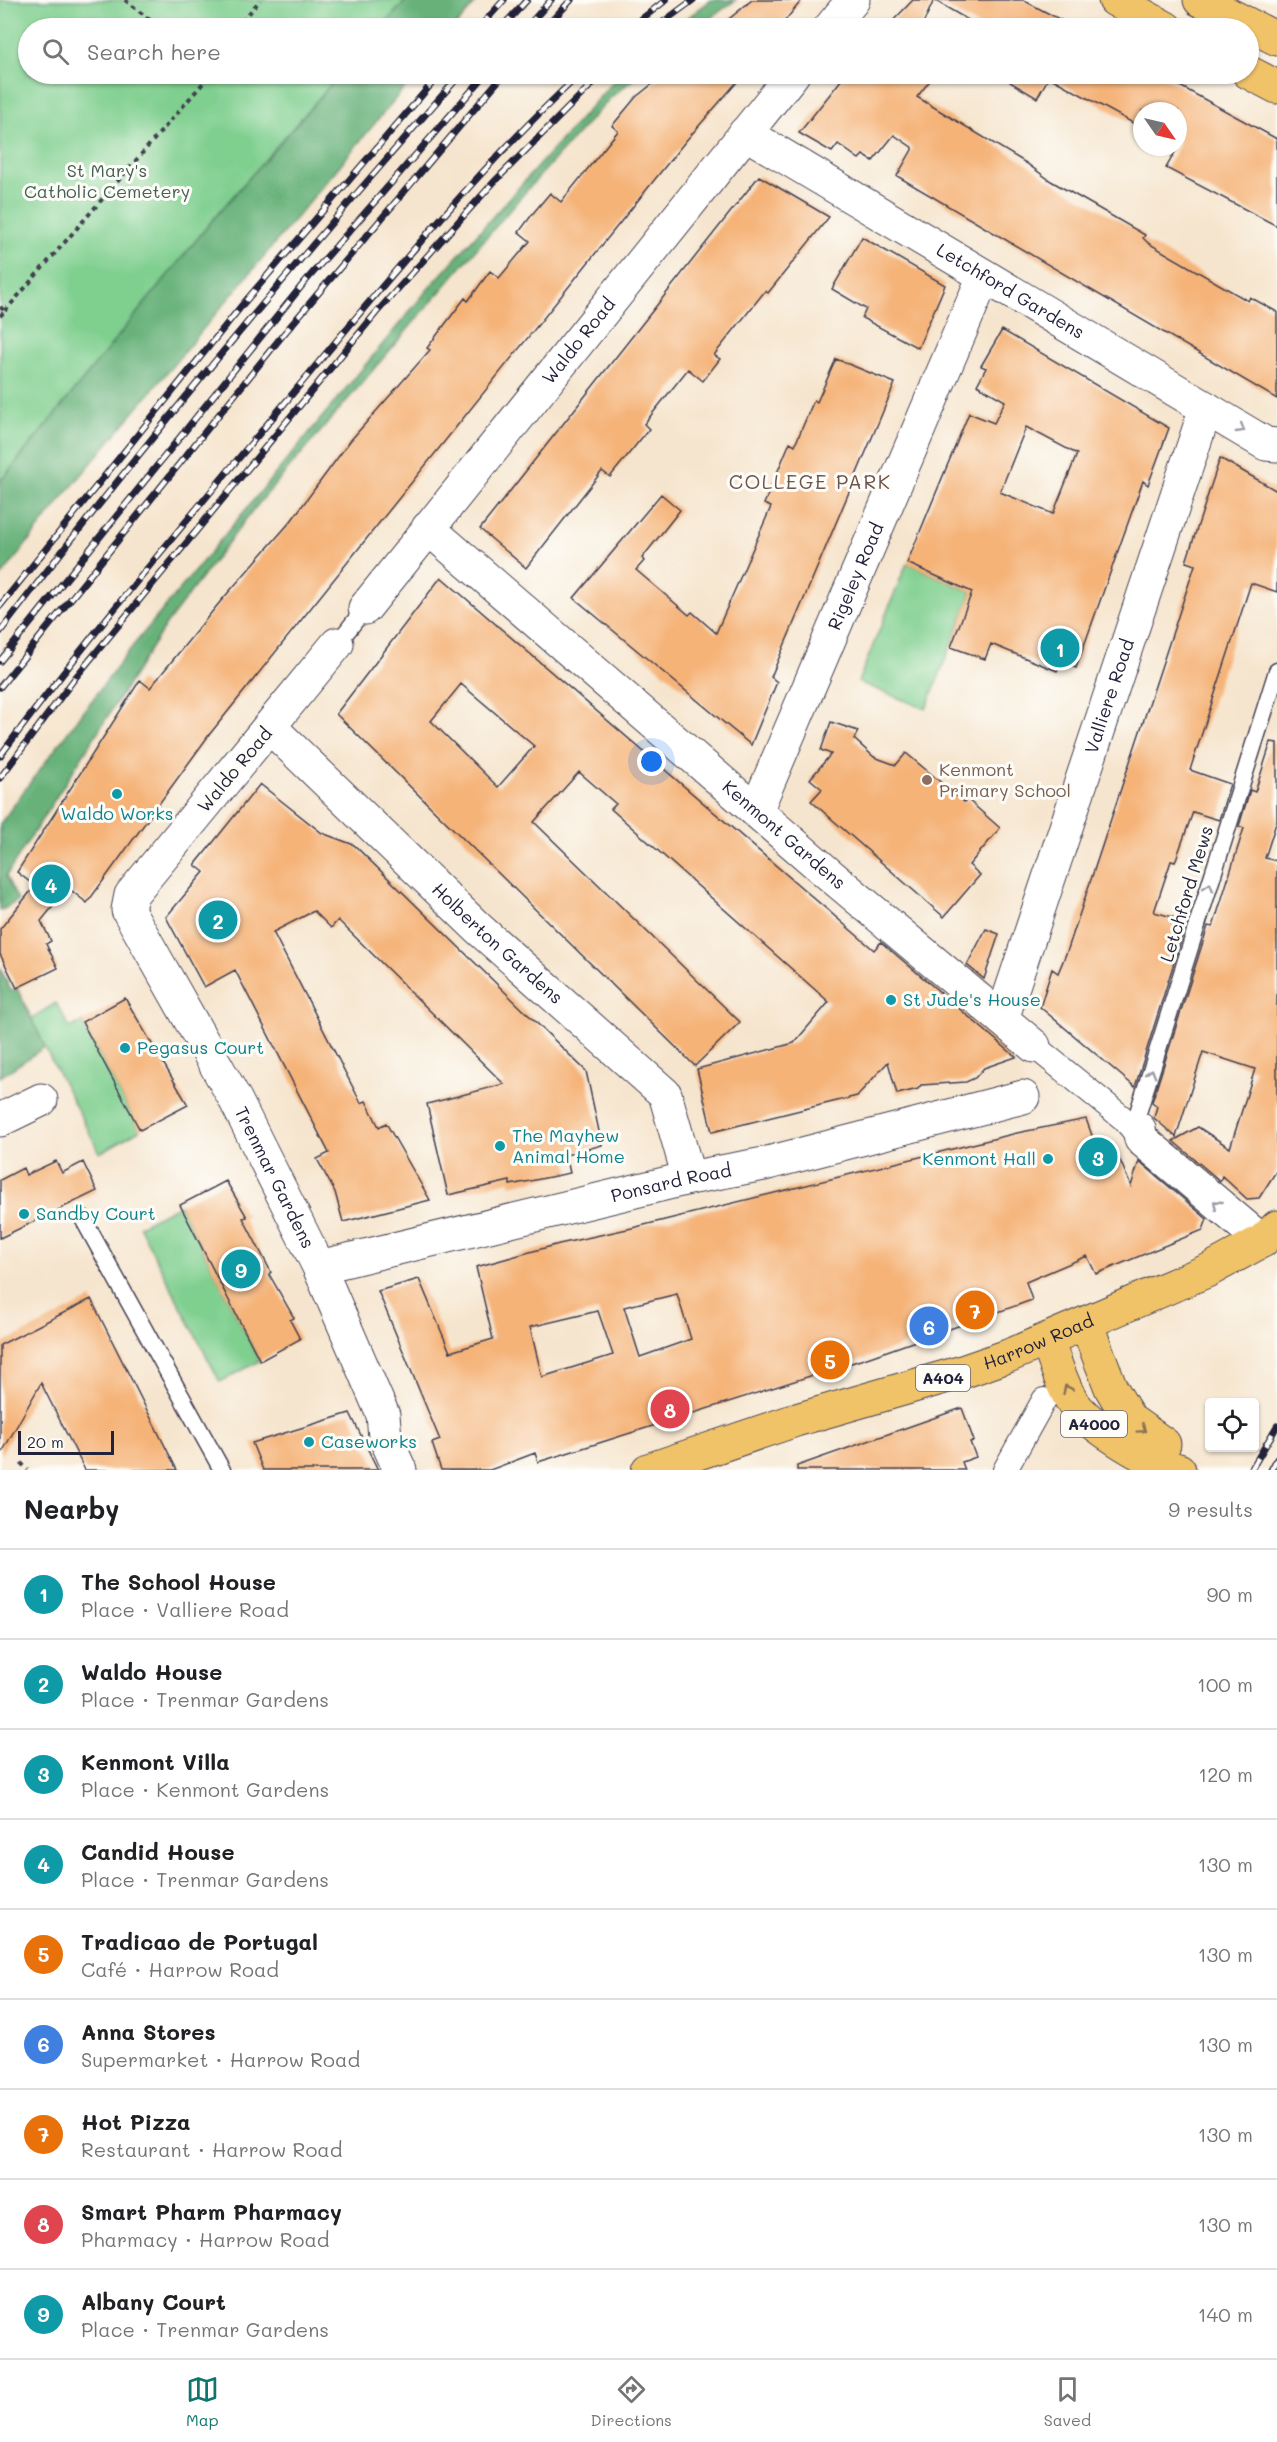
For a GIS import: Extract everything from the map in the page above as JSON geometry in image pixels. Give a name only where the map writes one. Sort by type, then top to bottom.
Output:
[{"type":"main road","points":[[1115,0],[1148,18]]},
{"type":"main road","points":[[1207,9],[1228,18]]},
{"type":"main road","points":[[1259,31],[1277,39]]},
{"type":"main road","points":[[1259,78],[1277,87]]},
{"type":"main road","name":"Harrow Road","points":[[648,1470],[796,1420],[962,1372],[1047,1341],[1209,1270],[1269,1234]]},
{"type":"main road","name":"A4000","points":[[1086,1323],[1111,1388],[1130,1420],[1197,1470]]},
{"type":"main road","name":"A4000","points":[[1047,1341],[1074,1404],[1089,1420],[1161,1466],[1179,1470]]},
{"type":"street","points":[[838,18],[853,0]]},
{"type":"street","name":"Waldo Road","points":[[365,608],[785,84]]},
{"type":"street","name":"Letchford Gardens","points":[[745,133],[1266,444],[1277,445]]},
{"type":"street","name":"Rigeley Road","points":[[756,811],[984,276]]},
{"type":"street","name":"Valliere Road","points":[[1002,1019],[1206,408]]},
{"type":"street","name":"Kenmont Gardens","points":[[428,528],[756,811],[1034,1046],[1140,1134],[1269,1234]]},
{"type":"street","name":"Waldo Road","points":[[131,896],[337,644]]},
{"type":"street","name":"Holberton Gardens","points":[[270,727],[479,929],[665,1094],[689,1178]]},
{"type":"street","name":"Trenmar Gardens","points":[[131,896],[128,904],[131,916],[235,1099],[319,1267],[383,1415],[385,1437],[400,1470]]},
{"type":"street","name":"Ponsard Road","points":[[319,1267],[689,1178],[764,1164],[1023,1097]]},
{"type":"street","points":[[0,1120],[40,1100]]},
{"type":"street","points":[[1005,1470],[1044,1400]]},
{"type":"lane","points":[[337,644],[365,608]]},
{"type":"lane","name":"Letchford Mews","points":[[1140,1134],[1136,1119],[1277,671]]},
{"type":"lane","points":[[82,1217],[222,1470]]},
{"type":"path","points":[[124,0],[147,18]]},
{"type":"path","points":[[245,18],[260,0]]},
{"type":"path","points":[[0,316],[202,84]]},
{"type":"path","points":[[0,307],[4,311]]},
{"type":"path","points":[[21,1463],[28,1470]]},
{"type":"green space","name":"St Mary's Catholic Cemetery","points":[[0,0],[407,0],[390,18],[18,18],[18,84],[331,84],[215,217],[0,482]]},
{"type":"green space","points":[[407,0],[478,0],[463,18],[390,18]]},
{"type":"green space","points":[[711,0],[736,0],[710,18],[687,18]]},
{"type":"green space","points":[[331,84],[408,84],[64,496],[0,578],[0,482],[215,217]]},
{"type":"green space","points":[[611,84],[627,84],[611,97],[527,190],[249,515],[165,626],[6,876],[18,901],[0,911],[0,824],[132,647],[429,288]]},
{"type":"green space","points":[[907,563],[972,592],[926,709],[858,682]]},
{"type":"green space","points":[[0,968],[11,991],[17,988],[45,1047],[0,1077]]},
{"type":"green space","points":[[56,1003],[70,1028],[82,1022],[140,1130],[100,1153],[30,1019]]},
{"type":"green space","points":[[180,1205],[260,1361],[220,1382],[139,1226]]},
{"type":"building","points":[[752,0],[802,0],[787,18],[730,18]]},
{"type":"building","points":[[913,0],[934,0],[926,18],[896,18]]},
{"type":"building","points":[[934,0],[1023,0],[1057,18],[965,18]]},
{"type":"building","points":[[652,84],[735,84],[684,143],[209,735],[87,903],[68,888],[41,921],[51,941],[46,944],[58,968],[17,988],[0,954],[0,929],[35,886],[17,872],[140,680],[150,688],[220,602],[291,521],[350,441],[430,350],[427,348],[465,298],[468,301],[490,271],[499,278],[530,241],[519,232],[534,212],[550,193],[561,202],[618,131],[612,126],[636,97]]},
{"type":"building","points":[[838,84],[927,84],[917,97],[1026,163],[1051,181],[1145,235],[1143,238],[1148,243],[1248,301],[1250,297],[1277,312],[1277,399],[897,176],[913,148],[894,135],[873,161],[863,155],[859,159],[838,144],[832,152],[799,133]]},
{"type":"building","points":[[1013,84],[1045,84],[1037,98]]},
{"type":"building","points":[[1062,84],[1176,84],[1277,139],[1277,226],[1166,168],[1173,156],[1187,156],[1187,102],[1133,102],[1133,123]]},
{"type":"building","points":[[759,176],[829,217],[714,355],[720,359],[703,381],[688,369],[644,424],[649,429],[610,477],[602,471],[526,568],[480,529]]},
{"type":"building","points":[[862,237],[945,285],[918,348],[862,318],[866,309],[832,289]]},
{"type":"building","points":[[1002,330],[1169,428],[1148,485],[1143,481],[1076,668],[1060,662],[1057,671],[991,644],[985,659],[951,647],[972,592],[907,563],[969,413],[994,423],[1005,401],[977,385],[986,368],[981,366]],"holes":[[[1026,427],[1077,454],[1053,514],[1000,492]]]},
{"type":"building","points":[[836,359],[895,383],[771,677],[777,682],[751,745],[574,598],[661,494],[680,510],[642,558],[644,561],[636,570],[689,615],[692,612],[716,633],[771,507],[764,504],[790,442],[795,445],[814,400],[817,402]]},
{"type":"building","points":[[1220,458],[1277,491],[1277,592],[1251,583],[1190,770],[1230,784],[1219,820],[1193,812],[1175,862],[1171,861],[1154,912],[1187,921],[1135,1087],[1040,1007],[1052,969],[1058,973],[1068,949],[1195,565],[1186,562]]},
{"type":"building","points":[[441,577],[874,950],[881,942],[1016,1057],[984,1068],[975,1078],[966,1082],[921,1085],[918,1089],[897,1094],[888,1062],[857,1096],[712,1132],[697,1069],[794,1043],[829,1002],[611,809],[616,804],[579,772],[534,822],[740,1022],[695,1066],[336,714]],"holes":[[[461,684],[534,746],[498,787],[431,721]]]},
{"type":"building","points":[[831,722],[858,731],[854,739],[874,757],[896,765],[906,753],[964,802],[967,799],[1000,828],[969,865],[980,875],[944,917],[811,801],[822,789],[810,779],[831,754],[821,750]]},
{"type":"building","points":[[1271,742],[1277,743],[1277,820],[1265,858],[1277,861],[1277,1170],[1259,1198],[1247,1199],[1222,1176],[1220,1181],[1173,1141],[1198,1127],[1230,1148],[1255,1069],[1203,1052],[1176,1137],[1154,1118],[1157,1106],[1152,1102],[1208,926],[1213,927],[1244,828],[1239,826],[1250,790],[1255,792]]},
{"type":"building","points":[[260,784],[322,833],[354,845],[586,1071],[602,1145],[566,1155],[570,1173],[510,1185],[510,1181],[448,1195],[427,1104],[504,1084],[338,920],[331,928],[314,911],[273,932],[361,1103],[366,1101],[379,1127],[386,1123],[430,1200],[343,1222],[335,1192],[317,1159],[329,1153],[235,970],[204,987],[166,917],[204,872],[195,865]]},
{"type":"building","points":[[986,929],[999,934],[984,979],[967,965]]},
{"type":"building","name":"Pegasus Court","points":[[125,998],[188,1105],[140,1130],[82,1022]]},
{"type":"building","points":[[1086,1119],[1097,1149],[1114,1146],[1131,1186],[1139,1161],[1207,1219],[1203,1230],[1096,1274],[1087,1256],[1026,1282],[1032,1300],[867,1358],[599,1443],[538,1462],[535,1453],[490,1470],[441,1470],[432,1443],[440,1440],[378,1291],[419,1279],[450,1352],[493,1339],[476,1267],[559,1244],[1017,1133]],"holes":[[[677,1294],[691,1339],[640,1357],[624,1307]],[[598,1311],[613,1355],[542,1377],[530,1327]]]},
{"type":"building","name":"Sandby Court","points":[[56,1161],[62,1173],[83,1162],[97,1191],[0,1238],[0,1180],[23,1168],[26,1175]]},
{"type":"building","points":[[226,1181],[247,1217],[243,1218],[271,1272],[269,1274],[294,1318],[290,1320],[300,1339],[260,1361],[180,1205]]},
{"type":"building","points":[[91,1299],[177,1470],[85,1470],[41,1383],[0,1456],[0,1345]]},
{"type":"building","points":[[962,1408],[974,1441],[970,1442],[976,1457],[962,1462],[965,1470],[797,1470],[797,1466]]},
{"type":"building","name":"Caseworks","points":[[350,1413],[378,1470],[263,1470],[252,1443]]},
{"type":"railway","points":[[488,18],[504,0]]},
{"type":"railway","points":[[510,18],[527,0]]},
{"type":"railway","points":[[535,18],[551,0]]},
{"type":"railway","points":[[554,18],[571,0]]},
{"type":"railway","points":[[643,18],[666,0]]},
{"type":"railway","points":[[669,18],[693,0]]},
{"type":"railway","points":[[0,606],[243,304],[431,84]]},
{"type":"railway","points":[[0,632],[111,489],[226,348],[452,84]]},
{"type":"railway","points":[[0,661],[304,283],[477,84]]},
{"type":"railway","points":[[0,687],[282,336],[496,84]]},
{"type":"railway","points":[[0,756],[139,578],[391,276],[502,152],[570,84]]},
{"type":"railway","points":[[0,778],[75,678],[376,313],[494,182],[592,84]]},
{"type":"railway","points":[[1251,1470],[1277,1426]]},
{"type":"railway","points":[[1271,1470],[1277,1459]]},
{"type":"place","name":"The School House","points":[[1060,648]]},
{"type":"place","name":"Kenmont Primary School","points":[[927,780]]},
{"type":"place","name":"Waldo Works","points":[[117,794]]},
{"type":"place","name":"Candid House","points":[[51,884]]},
{"type":"place","name":"Waldo House","points":[[218,920]]},
{"type":"place","name":"St Jude's House","points":[[891,1000]]},
{"type":"place","name":"Pegasus Court","points":[[125,1048]]},
{"type":"place","name":"The Mayhew Animal Home","points":[[500,1146]]},
{"type":"place","name":"Kenmont Villa","points":[[1098,1157]]},
{"type":"place","name":"Kenmont Hall","points":[[1048,1159]]},
{"type":"place","name":"Sandby Court","points":[[24,1214]]},
{"type":"place","name":"Albany Court","points":[[241,1269]]},
{"type":"place","name":"Hot Pizza","points":[[975,1310]]},
{"type":"place","name":"Anna Stores","points":[[929,1326]]},
{"type":"place","name":"Tradicao de Portugal","points":[[830,1360]]},
{"type":"place","name":"Smart Pharm Pharmacy","points":[[670,1409]]},
{"type":"place","name":"Caseworks","points":[[309,1442]]},
{"type":"district","name":"COLLEGE PARK","points":[[810,482]]}]
